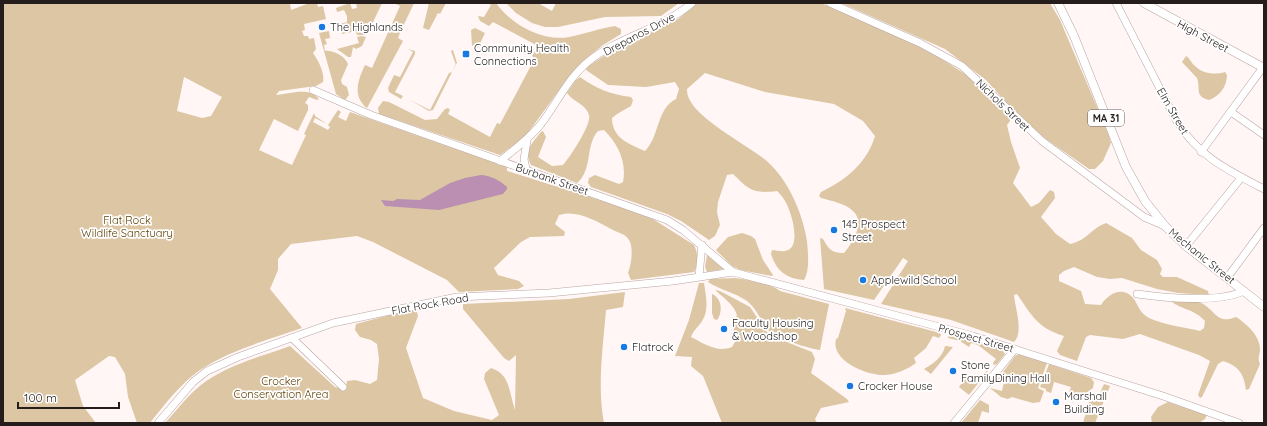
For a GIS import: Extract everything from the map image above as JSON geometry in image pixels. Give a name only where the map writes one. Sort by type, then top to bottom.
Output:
[{"type":"main road","name":"Mechanic Street","points":[[1058,3],[1074,36],[1126,167],[1145,201],[1165,226],[1186,246],[1264,307]]},
{"type":"main road","name":"High Street","points":[[1144,3],[1264,67]]},
{"type":"street","name":"Drepanos Drive","points":[[500,161],[527,141],[541,125],[576,74],[590,60],[619,42],[646,31],[674,16],[692,3]]},
{"type":"street","name":"Nichols Street","points":[[830,3],[920,43],[962,66],[1042,141],[1144,217],[1165,226]]},
{"type":"street","name":"Elm Street","points":[[1116,3],[1176,120],[1186,135],[1201,152],[1241,178],[1264,189]]},
{"type":"street","points":[[1201,152],[1264,67]]},
{"type":"street","name":"Burbank Street","points":[[313,90],[358,110],[667,220],[702,245],[734,272]]},
{"type":"street","points":[[1231,112],[1264,135]]},
{"type":"street","points":[[526,169],[524,159],[527,141]]},
{"type":"street","points":[[1186,246],[1241,178]]},
{"type":"street","points":[[1227,278],[1264,228]]},
{"type":"street","points":[[699,276],[702,245]]},
{"type":"street","name":"Flat Rock Road","points":[[158,423],[193,382],[207,371],[238,357],[333,323],[457,297],[549,293],[660,282],[734,272]]},
{"type":"street","name":"Prospect Street","points":[[734,272],[946,328],[1163,396],[1238,423]]},
{"type":"street","points":[[1137,294],[1167,298],[1197,298],[1224,296],[1237,294],[1244,291]]},
{"type":"street","points":[[292,338],[342,387]]},
{"type":"street","points":[[954,423],[1015,349]]},
{"type":"green space","name":"Flat Rock Wildlife Sanctuary","points":[[3,3],[290,3],[291,10],[307,4],[317,3],[318,7],[323,6],[326,19],[304,24],[305,30],[302,31],[304,36],[308,36],[309,39],[314,38],[316,49],[313,53],[322,71],[323,82],[316,86],[279,91],[276,95],[304,92],[315,95],[319,99],[317,100],[309,97],[305,103],[308,105],[308,110],[298,131],[274,119],[259,150],[292,165],[306,135],[304,134],[314,113],[315,116],[327,124],[315,118],[313,122],[328,130],[330,127],[328,125],[338,110],[341,112],[338,117],[346,121],[350,112],[507,167],[507,171],[645,214],[694,245],[696,251],[697,262],[694,272],[631,280],[628,273],[632,252],[631,243],[623,234],[593,219],[572,214],[559,215],[555,224],[565,232],[564,236],[530,237],[521,242],[494,268],[498,275],[519,281],[524,286],[518,289],[459,292],[447,280],[373,242],[357,236],[291,244],[278,259],[278,270],[270,289],[302,328],[236,351],[200,370],[179,388],[150,423],[137,423],[128,397],[125,374],[115,357],[109,356],[75,380],[83,406],[96,423],[3,423]],"holes":[[[184,77],[222,97],[211,116],[202,118],[177,111]]]},
{"type":"green space","points":[[350,3],[352,9],[357,8],[356,3],[382,3],[367,35],[357,35],[356,31],[342,34],[340,24],[347,22],[347,16],[344,10],[337,12],[336,8]]},
{"type":"green space","points":[[394,3],[414,3],[398,38],[403,41],[367,108],[359,98],[358,88],[360,76],[365,65],[372,68],[400,6]]},
{"type":"green space","points":[[429,3],[446,3],[440,14],[438,13],[429,30],[423,28]]},
{"type":"green space","points":[[488,3],[496,3],[510,18],[528,30],[548,37],[569,37],[615,26],[621,29],[621,34],[603,45],[581,63],[568,78],[525,137],[500,155],[379,114],[378,108],[383,101],[389,102],[425,120],[437,119],[445,109],[448,108],[450,110],[448,114],[490,137],[497,123],[500,124],[535,58],[532,56],[538,46],[493,22],[489,26],[480,21],[478,16],[484,17],[491,5]]},
{"type":"green space","points":[[506,3],[538,3],[552,11],[556,3],[679,3],[661,16],[605,17],[558,27],[545,27],[532,23],[516,13]]},
{"type":"green space","points":[[697,3],[821,3],[904,38],[965,74],[1009,115],[1010,121],[1007,125],[1020,168],[1013,183],[1031,207],[1039,203],[1050,190],[1054,192],[1055,198],[1041,217],[1056,234],[1070,244],[1081,240],[1096,228],[1106,223],[1132,238],[1141,250],[1157,260],[1162,269],[1160,274],[1163,277],[1177,277],[1208,291],[1209,295],[1178,293],[1157,289],[1122,278],[1110,279],[1097,277],[1074,267],[1059,275],[1059,281],[1081,291],[1085,304],[1101,305],[1108,297],[1116,293],[1125,292],[1134,299],[1142,312],[1149,318],[1200,331],[1204,328],[1205,321],[1192,311],[1175,304],[1171,301],[1172,299],[1198,301],[1220,318],[1229,319],[1236,317],[1255,335],[1260,349],[1260,364],[1249,389],[1246,390],[1244,379],[1240,371],[1233,365],[1223,361],[1218,364],[1202,397],[1200,398],[1198,395],[1210,361],[1199,355],[1140,334],[1123,339],[1090,335],[1086,337],[1077,361],[1060,355],[1057,351],[1064,336],[1048,329],[1036,320],[1017,294],[1014,295],[1019,326],[1017,338],[1014,342],[951,320],[881,304],[908,261],[903,258],[874,300],[824,289],[820,238],[823,239],[831,250],[844,253],[854,239],[858,227],[858,221],[857,216],[850,208],[819,196],[821,192],[839,182],[854,170],[867,154],[875,136],[863,121],[834,104],[765,92],[705,73],[687,89],[689,99],[697,110],[708,120],[762,157],[771,165],[784,181],[795,200],[805,231],[808,261],[804,280],[792,278],[783,273],[776,265],[771,254],[772,250],[785,251],[790,249],[793,244],[794,237],[794,229],[790,212],[784,200],[777,191],[762,192],[752,190],[743,184],[733,174],[727,175],[718,202],[717,212],[720,225],[715,236],[709,240],[681,221],[667,214],[591,187],[588,183],[589,178],[595,175],[619,184],[623,182],[624,167],[620,154],[609,135],[604,130],[598,131],[594,137],[591,143],[585,171],[582,178],[577,183],[531,165],[528,155],[530,147],[541,132],[543,131],[546,137],[538,157],[552,166],[563,165],[584,133],[589,115],[585,108],[567,93],[576,80],[580,77],[604,90],[617,95],[631,97],[633,100],[631,106],[612,118],[613,125],[615,131],[622,139],[645,151],[650,145],[665,109],[676,99],[679,89],[675,82],[646,87],[608,85],[586,70],[587,67],[615,49],[678,19]]},
{"type":"green space","points":[[841,3],[1050,3],[1060,20],[1108,133],[1111,143],[1103,161],[1095,169],[1089,169],[1046,139],[1016,113],[986,80],[945,49]]},
{"type":"green space","points":[[475,28],[485,33],[478,48],[475,44],[472,46],[471,30]]},
{"type":"green space","points":[[329,31],[330,38],[325,39],[327,44],[324,45],[325,51],[331,51],[338,54],[344,58],[348,64],[341,80],[342,84],[347,87],[349,95],[345,100],[336,94],[319,33]]},
{"type":"green space","points":[[357,37],[366,37],[362,46],[356,49],[353,47],[351,57],[348,57],[337,49],[359,43]]},
{"type":"green space","points":[[408,49],[415,51],[415,54],[395,92],[403,96],[401,99],[389,92],[388,88],[394,75],[400,77],[413,52]]},
{"type":"green space","points":[[453,50],[457,63],[456,64],[451,51]]},
{"type":"green space","points":[[1186,56],[1198,69],[1202,71],[1213,74],[1225,72],[1227,79],[1220,93],[1209,100],[1201,96],[1197,78],[1182,62]]},
{"type":"green space","points":[[452,72],[433,110],[429,111],[410,100],[430,110],[449,73]]},
{"type":"green space","points":[[742,233],[755,239],[763,260],[773,275],[772,276],[740,270],[732,266],[716,250],[728,237]]},
{"type":"green space","points":[[707,255],[724,269],[707,272],[705,267]]},
{"type":"green space","points":[[735,278],[764,283],[780,291],[829,304],[820,350],[793,343],[773,334],[769,331],[754,308],[747,301],[708,282],[710,279]]},
{"type":"green space","points":[[699,283],[704,283],[706,309],[703,319],[691,337],[706,345],[716,348],[727,349],[732,347],[736,340],[733,338],[737,315],[736,311],[725,298],[715,290],[720,291],[750,307],[769,335],[812,352],[815,359],[811,373],[849,402],[821,408],[815,419],[817,423],[722,423],[703,376],[691,366],[692,357],[675,356],[689,320]]},
{"type":"green space","name":"Crocker Conservation Area","points":[[625,292],[623,307],[606,310],[601,381],[604,423],[165,423],[191,394],[211,378],[244,362],[290,346],[335,387],[343,389],[346,387],[347,381],[355,380],[370,384],[377,380],[379,359],[377,344],[371,340],[360,337],[355,330],[356,324],[416,308],[418,316],[406,348],[423,398],[454,411],[492,420],[499,415],[484,379],[485,373],[491,368],[498,371],[502,375],[508,385],[515,410],[516,355],[509,361],[504,358],[463,309],[463,304],[569,299]]},
{"type":"green space","points":[[712,294],[720,302],[721,309],[717,320],[714,319],[712,313]]},
{"type":"green space","points":[[845,308],[940,333],[941,335],[939,338],[933,336],[926,348],[914,358],[916,363],[909,368],[897,373],[885,375],[869,373],[852,366],[844,360],[836,347],[836,339],[838,338],[846,311]]},
{"type":"green space","points":[[949,335],[1001,348],[1005,354],[997,364],[994,365],[993,363],[996,359],[978,345],[971,343],[969,347],[960,341],[948,338]]},
{"type":"green space","points":[[945,346],[953,347],[931,374],[924,369],[940,357]]},
{"type":"green space","points":[[1019,354],[1047,363],[1038,388],[1044,391],[1040,402],[1033,403],[1012,397],[1008,399],[1001,397],[990,388],[1002,391],[1004,382],[997,380],[1015,356]]},
{"type":"green space","points":[[1049,364],[1091,378],[1094,382],[1093,388],[1076,401],[1067,398],[1071,387],[1054,382],[1051,393],[1046,391],[1046,389],[1040,387]]},
{"type":"green space","points":[[987,370],[988,371],[969,395],[959,387],[966,377],[974,383],[977,380],[979,381]]},
{"type":"green space","points":[[1104,384],[1110,386],[1095,423],[1083,423],[1089,402],[1100,393]]},
{"type":"green space","points":[[980,400],[989,405],[989,413],[982,411],[978,423],[961,423]]},
{"type":"green space","points":[[1168,402],[1207,415],[1205,419],[1199,423],[1152,423],[1151,417],[1158,407]]},
{"type":"shaded area","points":[[481,175],[489,176],[501,182],[507,187],[507,189],[503,194],[439,210],[385,206],[381,200],[420,200],[450,183]]},
{"type":"place","name":"The Highlands","points":[[322,27]]},
{"type":"place","name":"Community Health Connections","points":[[466,54]]},
{"type":"place","name":"145 Prospect Street","points":[[834,230]]},
{"type":"place","name":"Applewild School","points":[[863,280]]},
{"type":"place","name":"Faculty Housing & Woodshop","points":[[724,329]]},
{"type":"place","name":"Flatrock","points":[[624,347]]},
{"type":"place","name":"Stone FamilyDining Hall","points":[[953,371]]},
{"type":"place","name":"Crocker House","points":[[850,386]]},
{"type":"place","name":"Marshall Building","points":[[1056,402]]}]
